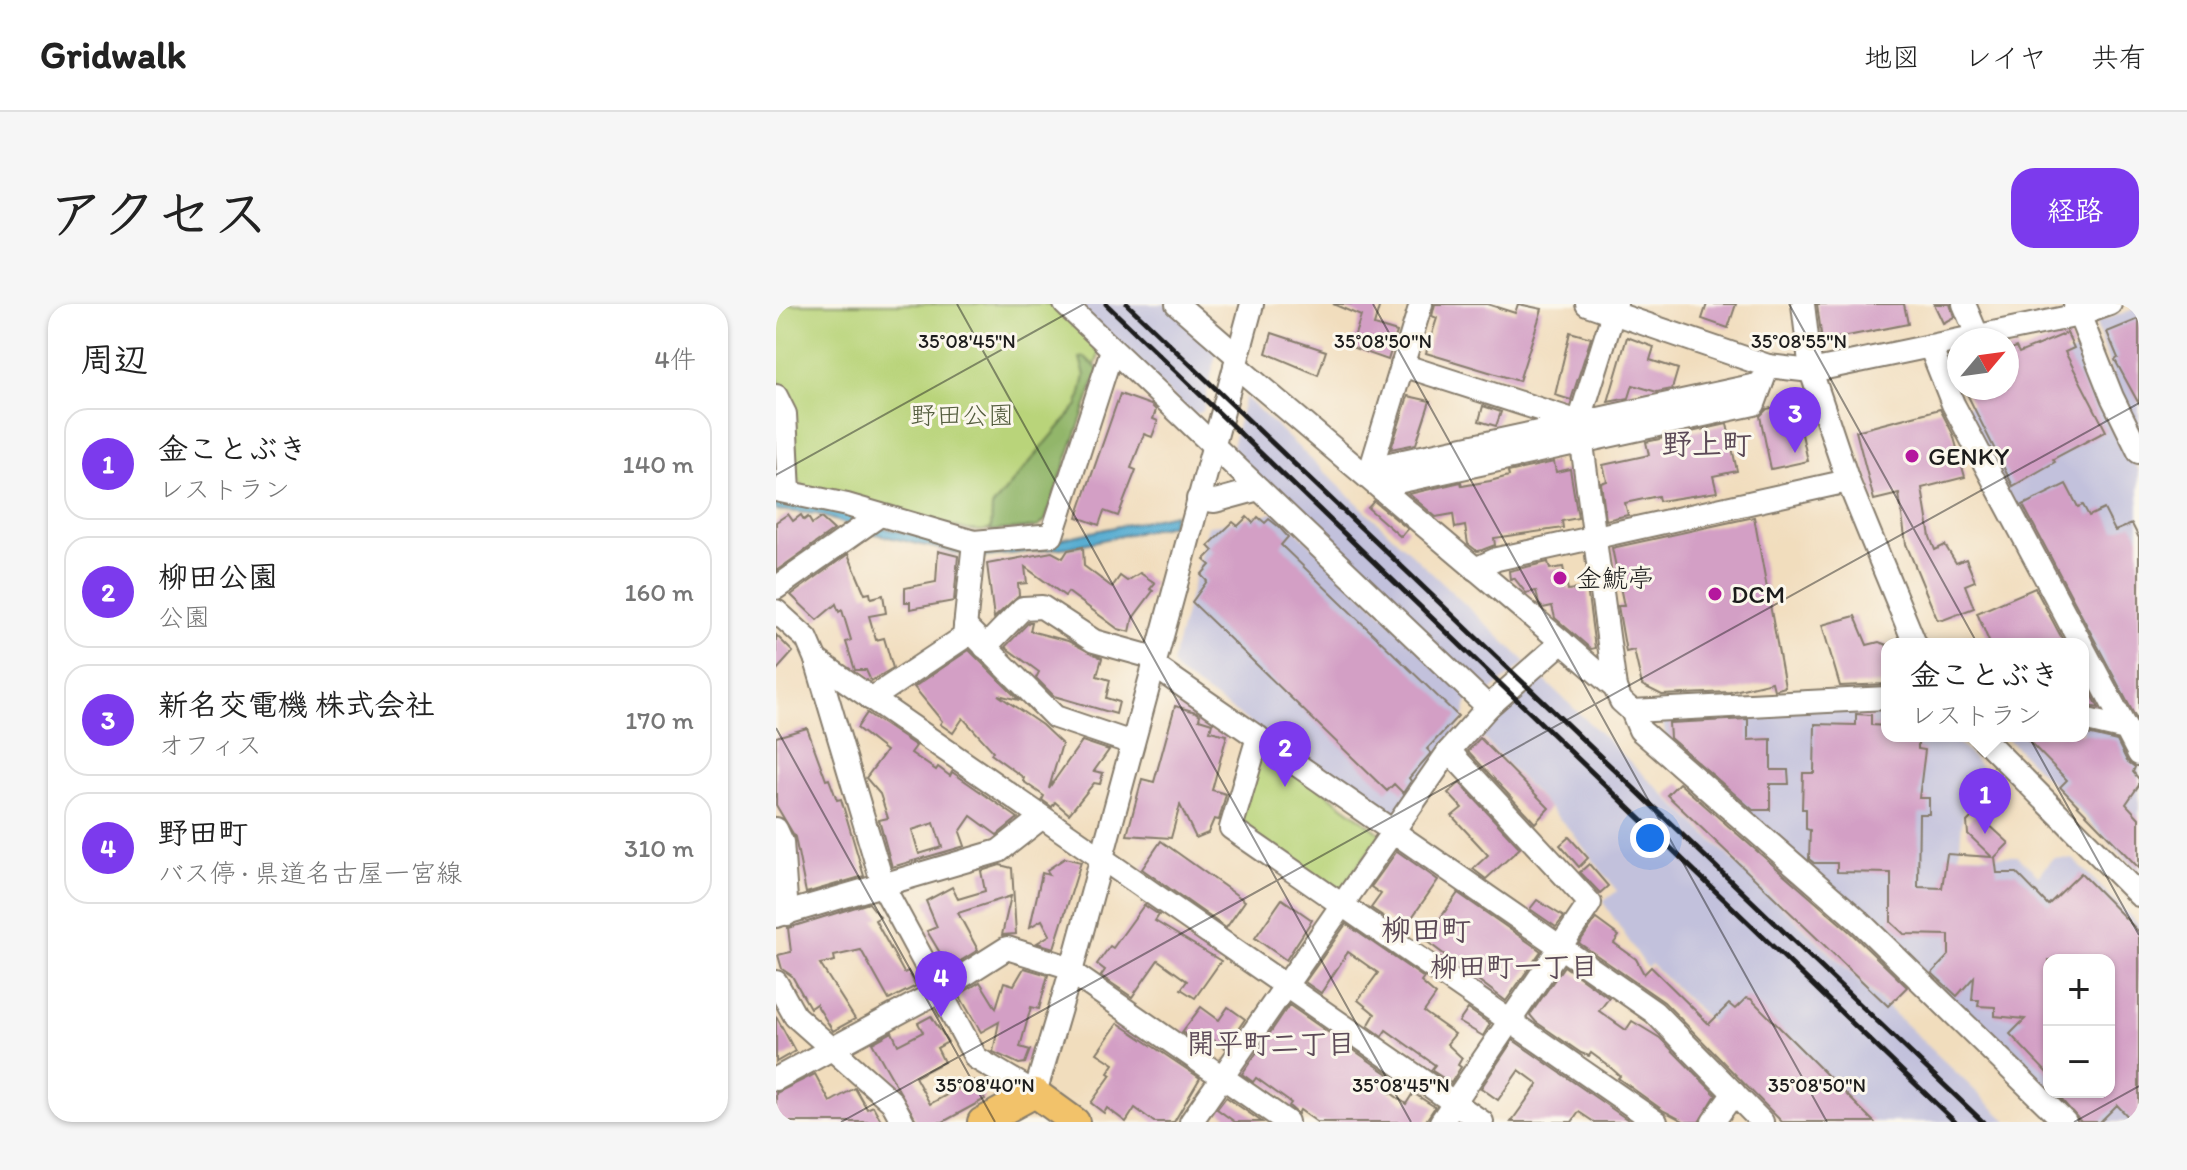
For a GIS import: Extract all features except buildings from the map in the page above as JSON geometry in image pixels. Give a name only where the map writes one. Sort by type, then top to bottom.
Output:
[{"type":"main road","points":[[982,1122],[1035,1093],[1075,1122]]},
{"type":"street","points":[[1065,304],[1488,707]]},
{"type":"street","points":[[1177,304],[1236,361],[1615,688]]},
{"type":"street","points":[[776,611],[807,639],[884,888],[939,991],[976,1058],[1035,1093],[1072,970],[1252,304]]},
{"type":"street","points":[[1370,475],[1421,304]]},
{"type":"street","points":[[1587,304],[1615,308],[1764,375],[1811,371],[1947,342]]},
{"type":"street","points":[[1803,304],[1811,371],[1848,481],[1913,638]]},
{"type":"street","points":[[1964,304],[1974,328]]},
{"type":"street","points":[[2005,328],[2110,304]]},
{"type":"street","points":[[1615,308],[1580,433],[1615,688],[1621,701],[1632,711],[1640,730],[1860,922],[2065,1122]]},
{"type":"street","points":[[2077,310],[2139,452]]},
{"type":"street","points":[[1930,346],[1953,404],[2078,638]]},
{"type":"street","points":[[776,396],[785,414],[783,491],[847,505],[868,523],[973,549],[1052,535],[1112,350]]},
{"type":"street","points":[[1402,365],[1580,433]]},
{"type":"street","points":[[1370,475],[1580,433],[1754,404],[1764,375]]},
{"type":"street","points":[[1475,569],[1497,559],[1848,481]]},
{"type":"street","points":[[1198,499],[1215,501],[1259,489]]},
{"type":"street","points":[[776,588],[868,523]]},
{"type":"street","points":[[871,699],[964,637],[973,549]]},
{"type":"street","points":[[985,647],[1023,608],[1042,607],[1094,641],[1154,661],[1258,737],[1654,1012],[1762,1122]]},
{"type":"street","points":[[965,626],[1055,717],[1132,743]]},
{"type":"street","points":[[1191,1122],[1449,751],[1488,707],[1562,642]]},
{"type":"street","points":[[2089,659],[2139,754]]},
{"type":"street","points":[[816,660],[1482,1122]]},
{"type":"street","points":[[1632,711],[1881,698]]},
{"type":"street","points":[[2089,720],[2126,729]]},
{"type":"street","points":[[1258,737],[1231,828],[1656,1122]]},
{"type":"street","points":[[1987,742],[2139,895]]},
{"type":"street","points":[[1441,1122],[1590,903],[1449,751]]},
{"type":"street","points":[[776,829],[782,842],[781,915],[884,888],[999,851],[1041,818]]},
{"type":"street","points":[[776,1079],[939,991],[1007,948],[1072,970],[1287,1122]]},
{"type":"street","points":[[776,982],[795,1016],[892,1102],[903,1122]]},
{"type":"street","points":[[1713,1122],[1734,1093]]},
{"type":"shaded area","points":[[1074,304],[1165,304],[1217,350],[1203,411],[1193,415]]},
{"type":"shaded area","points":[[2139,307],[2139,438],[2117,388],[2096,323]]},
{"type":"shaded area","points":[[2087,345],[2120,434],[2139,471],[2139,743],[2089,650],[2089,638],[2083,638],[1960,410],[1980,400],[2019,400],[2019,380]]},
{"type":"shaded area","points":[[1245,397],[1526,662],[1486,695],[1236,455],[1232,446]]},
{"type":"shaded area","points":[[1277,512],[1469,697],[1463,720],[1394,816],[1387,818],[1177,672],[1172,663],[1208,526]]},
{"type":"shaded area","points":[[1539,675],[2008,1122],[1815,1122],[1651,964],[1647,968],[1603,902],[1617,891],[1571,831],[1476,731]]},
{"type":"shaded area","points":[[1881,704],[1881,742],[1957,742],[1985,770],[1965,789],[1959,855],[2018,856],[2038,875],[2054,858],[2073,859],[2139,925],[2139,1122],[2078,1122],[2053,1098],[2115,1098],[2115,954],[2043,954],[2043,1088],[1876,927],[1666,739],[1662,716]]},
{"type":"shaded area","points":[[2089,724],[2123,733],[2139,767],[2139,872],[2011,742],[2089,742]]},
{"type":"green space","name":"野田公園","points":[[776,304],[1052,304],[1100,351],[1045,521],[981,531],[967,530],[805,488],[798,480],[791,406],[776,376]]},
{"type":"green space","points":[[1085,357],[1099,370],[1045,521],[1038,527],[991,531],[992,507],[1078,405],[1085,376],[1080,358]]},
{"type":"green space","points":[[1270,751],[1381,834],[1341,889],[1331,888],[1245,829],[1241,820],[1259,753]]},
{"type":"water","points":[[776,502],[829,507],[876,526],[958,545],[1055,540],[1174,514],[1171,525],[1070,547],[978,558],[867,532],[817,514],[776,510]]},
{"type":"railway","points":[[1106,304],[1955,1122]]},
{"type":"railway","points":[[1127,304],[1983,1122]]},
{"type":"place","name":"新名交電機 株式会社","points":[[1795,453]]},
{"type":"place","name":"GENKY","points":[[1912,456]]},
{"type":"place","name":"金鯱亭","points":[[1560,578]]},
{"type":"place","name":"DCM","points":[[1715,594]]},
{"type":"place","name":"柳田公園","points":[[1285,787]]},
{"type":"place","name":"金ことぶき","points":[[1985,834]]},
{"type":"place","name":"野田町","points":[[941,1017]]},
{"type":"district","name":"野上町","points":[[1707,444]]},
{"type":"district","name":"柳田町","points":[[1426,930]]},
{"type":"district","name":"柳田町一丁目","points":[[1514,966]]},
{"type":"district","name":"開平町二丁目","points":[[1271,1043]]}]
